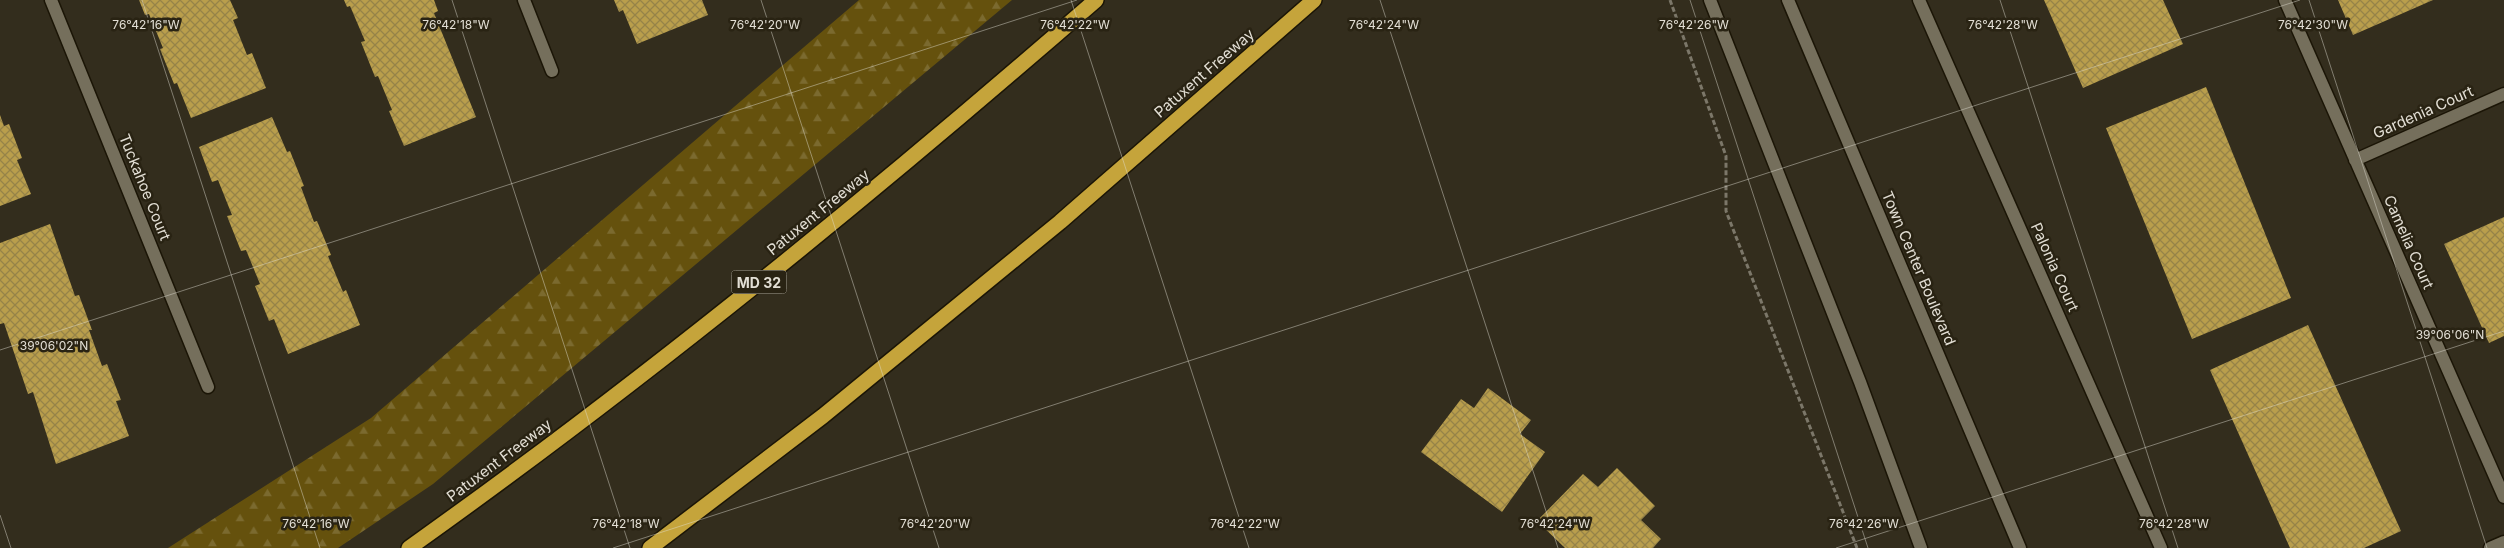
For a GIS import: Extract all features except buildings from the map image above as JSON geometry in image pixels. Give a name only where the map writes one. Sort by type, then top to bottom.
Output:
[{"type":"highway","name":"Patuxent Freeway","points":[[409,548],[737,300],[971,109],[1096,0]]},
{"type":"highway","name":"Patuxent Freeway","points":[[650,548],[823,416],[1060,222],[1314,0]]},
{"type":"street","name":"Tuckahoe Court","points":[[51,0],[208,387]]},
{"type":"street","points":[[524,0],[552,71]]},
{"type":"street","points":[[1710,0],[1860,382],[1920,548]]},
{"type":"street","name":"Town Center Boulevard","points":[[1788,0],[2020,548]]},
{"type":"street","name":"Palonia Court","points":[[1919,0],[2161,548]]},
{"type":"street","name":"Camelia Court","points":[[2285,0],[2504,497]]},
{"type":"street","name":"Gardenia Court","points":[[2355,160],[2504,94]]},
{"type":"street","points":[[2490,548],[2504,542]]},
{"type":"path","points":[[1670,0],[1726,156],[1726,212],[1857,548]]},
{"type":"green space","points":[[859,0],[1012,0],[433,484],[338,548],[168,548],[371,418]]}]
